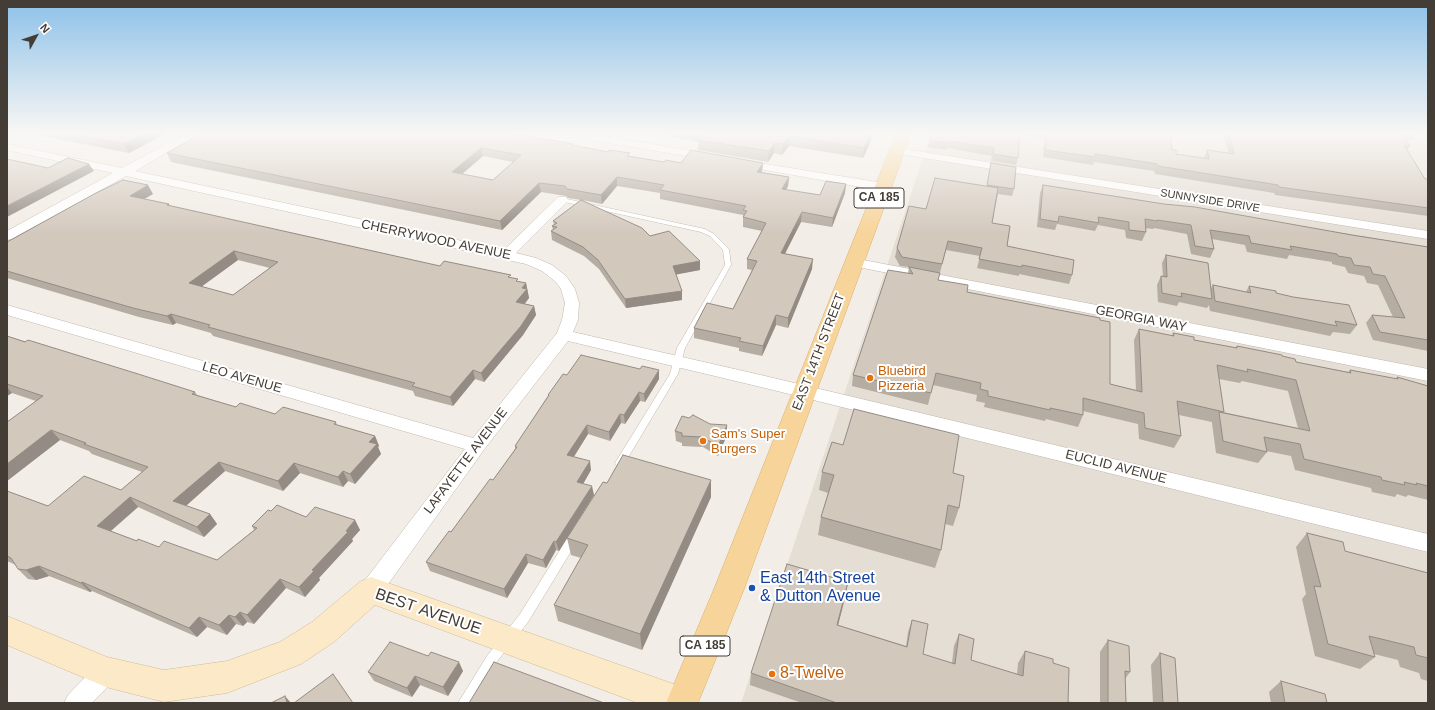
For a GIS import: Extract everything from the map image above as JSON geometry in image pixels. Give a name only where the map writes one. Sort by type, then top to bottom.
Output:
[{"type":"main road","name":"EAST 14TH STREET","points":[[682,703],[728,590],[891,167]]},
{"type":"street","name":"CHERRYWOOD AVENUE","points":[[101,167],[506,254],[541,265],[561,279],[568,289],[572,303],[570,320],[564,335]]},
{"type":"street","points":[[7,236],[133,167]]},
{"type":"street","points":[[765,167],[883,187]]},
{"type":"street","name":"SUNNYSIDE DRIVE","points":[[999,167],[1428,235]]},
{"type":"street","points":[[506,254],[562,200]]},
{"type":"street","name":"GEORGIA WAY","points":[[853,262],[1428,375]]},
{"type":"street","name":"LEO AVENUE","points":[[7,310],[477,446]]},
{"type":"street","points":[[564,335],[804,391]]},
{"type":"street","name":"LAFAYETTE AVENUE","points":[[370,590],[477,446],[564,335]]},
{"type":"street","name":"EUCLID AVENUE","points":[[804,391],[1428,543]]},
{"type":"street","name":"BEST AVENUE","points":[[7,630],[106,672],[164,686],[227,677],[290,653],[323,632],[370,590],[682,703]]},
{"type":"street","points":[[76,703],[106,672]]},
{"type":"lane","points":[[562,200],[703,230],[712,235],[726,249],[728,265],[680,348],[674,374],[617,469]]},
{"type":"lane","points":[[464,703],[491,660],[524,618],[579,530]]},
{"type":"shaded area","points":[[920,167],[1428,167],[1428,703],[741,703]]},
{"type":"building","points":[[7,167],[83,167],[7,206]]},
{"type":"building","points":[[236,167],[458,167],[452,172],[493,180],[507,167],[760,167],[757,172],[789,177],[782,189],[820,195],[826,181],[846,184],[833,218],[802,212],[781,253],[813,259],[788,318],[776,315],[763,346],[739,341],[741,338],[694,328],[707,303],[733,309],[757,261],[747,259],[766,223],[743,217],[747,211],[743,210],[746,206],[660,190],[664,185],[617,177],[601,195],[567,189],[565,186],[539,183],[500,221]]},
{"type":"building","points":[[990,167],[1016,167],[1014,189],[987,185]]},
{"type":"building","points":[[1165,167],[1418,167],[1425,179],[1428,179],[1428,208],[1279,187],[1278,185]]},
{"type":"building","points":[[935,178],[998,188],[992,223],[1010,226],[1007,246],[1074,260],[1072,275],[1022,265],[1022,267],[979,259],[982,248],[948,241],[942,264],[902,257],[897,248],[909,206],[926,209]]},
{"type":"building","points":[[123,180],[148,185],[130,196],[440,266],[444,261],[511,275],[508,277],[518,279],[516,281],[526,283],[522,288],[527,289],[516,302],[534,306],[521,326],[481,373],[473,370],[450,397],[412,386],[415,383],[208,327],[210,325],[171,314],[167,316],[133,308],[7,271],[7,242],[96,193]],"holes":[[[234,251],[278,262],[233,295],[189,283]]]},
{"type":"building","points":[[1043,185],[1164,204],[1195,207],[1428,247],[1428,340],[1380,332],[1372,315],[1405,318],[1385,276],[1373,274],[1370,267],[1354,265],[1351,258],[1338,256],[1337,254],[1290,246],[1292,250],[1251,243],[1249,236],[1210,230],[1214,249],[1195,246],[1191,225],[1157,220],[1145,219],[1146,232],[1129,230],[1129,222],[1098,217],[1099,223],[1059,216],[1058,222],[1040,219]]},
{"type":"building","points":[[581,200],[642,228],[650,236],[669,231],[700,261],[673,266],[682,291],[625,299],[598,260],[583,247],[551,231],[557,227],[552,226],[557,223],[553,221]]},
{"type":"building","points":[[1166,255],[1208,263],[1212,299],[1181,293],[1182,297],[1162,293],[1161,276],[1167,277]]},
{"type":"building","points":[[909,267],[940,273],[938,280],[968,285],[967,292],[1100,318],[1100,320],[1110,322],[1110,384],[1142,392],[1139,329],[1174,336],[1173,333],[1194,337],[1194,340],[1237,348],[1237,346],[1282,355],[1295,359],[1296,362],[1351,373],[1350,370],[1398,379],[1397,377],[1428,386],[1428,486],[1404,482],[1405,485],[1382,480],[1381,477],[1304,459],[1300,444],[1264,437],[1267,452],[1223,441],[1219,412],[1310,431],[1296,380],[1247,369],[1248,372],[1217,365],[1224,412],[1177,401],[1181,436],[1145,428],[1144,413],[1083,398],[1083,415],[1050,408],[1050,410],[988,396],[988,391],[980,389],[981,383],[936,373],[931,393],[853,375],[888,270],[913,274]]},
{"type":"building","points":[[1213,285],[1251,293],[1249,286],[1276,291],[1276,293],[1293,297],[1349,305],[1357,325],[1335,321],[1337,326],[1215,301]]},
{"type":"building","points":[[7,336],[25,342],[28,340],[135,373],[195,392],[192,394],[236,407],[240,403],[275,414],[283,407],[336,422],[334,424],[375,436],[369,442],[377,444],[350,474],[343,471],[338,477],[294,463],[278,481],[219,462],[173,501],[210,514],[197,527],[130,497],[97,526],[137,541],[138,539],[159,547],[164,541],[217,560],[257,528],[252,526],[268,510],[271,511],[277,505],[306,517],[315,507],[355,520],[346,531],[348,532],[312,570],[314,571],[299,587],[280,579],[247,615],[240,612],[235,617],[229,615],[219,625],[199,617],[189,628],[82,582],[81,583],[39,566],[26,570],[18,569],[11,558],[7,556],[7,491],[48,506],[84,476],[121,490],[148,467],[84,444],[86,443],[51,430],[7,464],[7,422],[43,396],[7,384]]},
{"type":"building","points":[[581,355],[640,369],[642,366],[659,370],[644,394],[639,392],[624,415],[620,414],[609,432],[587,425],[567,455],[590,461],[577,482],[592,486],[556,542],[554,541],[543,560],[526,554],[504,589],[426,562],[449,531],[451,532],[490,479],[493,480],[517,447],[515,446],[548,395],[563,374],[567,375]]},
{"type":"building","points":[[854,409],[959,435],[953,473],[964,476],[959,508],[948,505],[941,550],[821,517],[834,475],[822,472],[832,442],[843,445]]},
{"type":"building","points":[[693,415],[710,424],[727,425],[718,446],[702,437],[682,436],[682,433],[675,431],[682,416],[689,418]]},
{"type":"building","points":[[623,455],[711,480],[640,634],[554,605],[588,545],[567,538],[603,482],[607,483]]},
{"type":"building","points":[[1307,533],[1343,542],[1345,551],[1428,573],[1428,658],[1416,655],[1414,647],[1369,636],[1375,657],[1328,644],[1314,586],[1321,587]]},
{"type":"building","points":[[787,564],[848,582],[837,625],[907,647],[912,620],[928,624],[923,654],[955,664],[959,634],[974,639],[971,660],[1023,676],[1025,651],[1053,659],[1053,663],[1069,668],[1068,702],[1073,703],[837,703],[751,673]]},
{"type":"building","points":[[1108,640],[1129,646],[1130,672],[1125,671],[1126,703],[1108,703]]},
{"type":"building","points":[[390,642],[428,656],[431,652],[459,662],[443,687],[415,676],[407,688],[368,672]]},
{"type":"building","points":[[1160,653],[1175,658],[1178,703],[1163,703]]},
{"type":"building","points":[[494,662],[604,703],[469,703]]},
{"type":"building","points":[[333,674],[353,703],[294,703]]},
{"type":"building","points":[[1281,681],[1325,694],[1327,703],[1285,703]]},
{"type":"building","points":[[285,696],[287,703],[271,703]]},
{"type":"place","name":"Bluebird Pizzeria","points":[[870,378]]},
{"type":"place","name":"Sam's Super Burgers","points":[[703,441]]},
{"type":"place","name":"East 14th Street & Dutton Avenue","points":[[752,588]]},
{"type":"place","name":"8-Twelve","points":[[772,674]]}]
